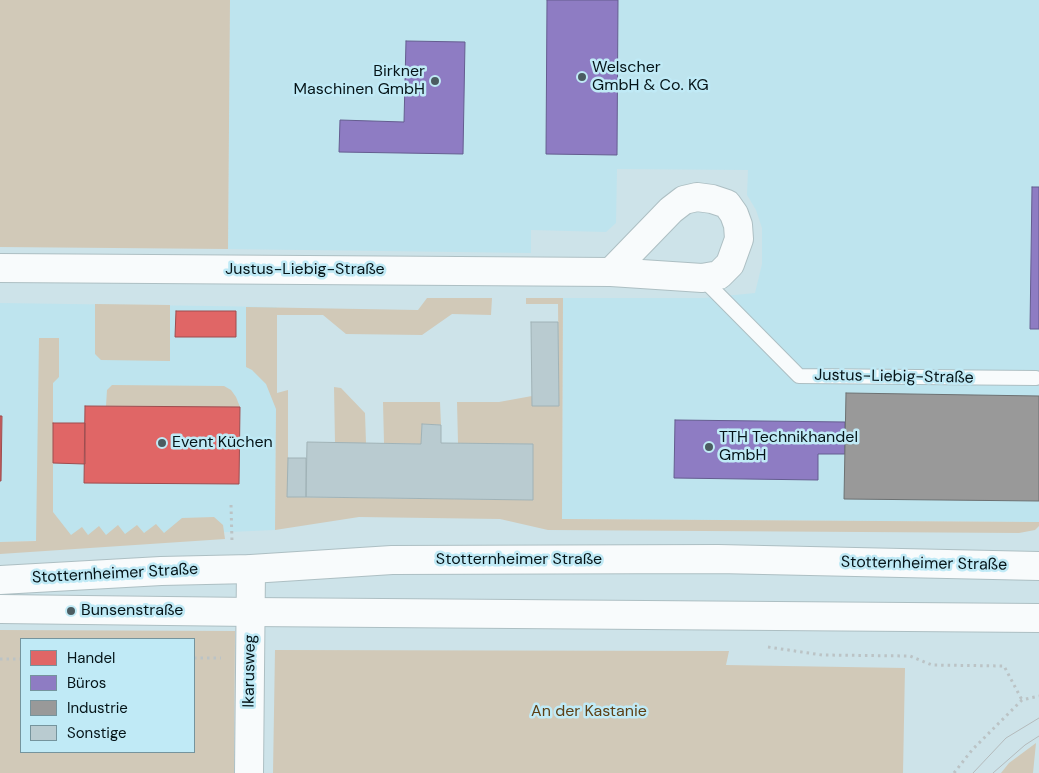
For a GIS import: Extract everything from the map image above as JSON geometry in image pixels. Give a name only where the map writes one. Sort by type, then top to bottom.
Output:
[{"type":"main road","name":"Justus-Liebig-Straße","points":[[0,268],[611,272],[702,278],[719,274],[730,264],[739,238],[738,225],[734,214],[727,204],[712,198],[697,197],[684,200],[671,210],[611,272]]},
{"type":"main road","name":"Stotternheimer Straße","points":[[0,580],[161,571],[251,569],[392,560],[718,559],[1039,566]]},
{"type":"main road","name":"Ikarusweg","points":[[249,773],[251,569]]},
{"type":"main road","name":"Stotternheimer Straße","points":[[0,609],[1039,618]]},
{"type":"lane","name":"Justus-Liebig-Straße","points":[[702,278],[799,376],[1036,378]]},
{"type":"path","points":[[231,505],[233,547]]},
{"type":"path","points":[[0,659],[20,659]]},
{"type":"path","points":[[1004,666],[1022,700]]},
{"type":"path","points":[[954,773],[972,750],[1022,700],[1039,696]]},
{"type":"shaded area","points":[[230,0],[1039,0],[1039,522],[562,519],[563,298],[704,298],[755,293],[762,264],[762,228],[756,210],[747,195],[748,170],[617,169],[616,223],[606,232],[531,230],[531,253],[228,249]]},
{"type":"shaded area","points":[[0,303],[277,307],[275,530],[0,542]]},
{"type":"green space","points":[[0,0],[230,0],[228,249],[0,247]]},
{"type":"green space","points":[[427,298],[492,298],[491,315],[452,314],[422,335],[346,334],[323,315],[277,315],[277,393],[288,390],[288,497],[532,500],[533,444],[458,443],[457,402],[499,402],[532,396],[532,406],[559,406],[558,304],[526,304],[526,298],[563,298],[562,519],[1039,522],[1039,526],[1035,530],[1019,533],[548,530],[500,519],[359,517],[275,530],[276,409],[266,384],[252,370],[246,367],[246,307],[418,310]]},
{"type":"green space","points":[[95,304],[170,305],[170,361],[101,360],[95,354]]},
{"type":"green space","points":[[39,338],[59,338],[59,377],[53,383],[53,512],[71,535],[82,527],[88,535],[99,526],[106,535],[118,525],[125,534],[137,525],[144,533],[156,524],[164,533],[182,518],[214,517],[223,525],[225,539],[0,554],[0,542],[36,541]]},
{"type":"green space","points":[[112,385],[224,386],[231,390],[240,407],[106,406],[107,390]]},
{"type":"green space","points":[[334,387],[341,388],[365,413],[366,443],[335,443]]},
{"type":"green space","points":[[383,402],[440,402],[441,425],[422,424],[421,444],[384,443]]},
{"type":"green space","points":[[0,630],[235,631],[234,773],[0,773]]},
{"type":"green space","name":"An der Kastanie","points":[[275,650],[729,651],[726,665],[905,668],[903,773],[273,773]]},
{"type":"green space","points":[[1036,743],[1033,773],[1001,773],[1009,763]]},
{"type":"building: Handel","points":[[176,311],[236,311],[236,337],[175,337]]},
{"type":"building: Handel","name":"Event Küchen","points":[[85,406],[240,407],[239,484],[84,483]]},
{"type":"building: Handel","points":[[0,416],[2,416],[1,481],[0,481]]},
{"type":"building: Handel","points":[[53,423],[85,423],[85,464],[53,463]]},
{"type":"building: Büros","name":"Welscher GmbH & Co. KG","points":[[547,0],[618,0],[617,155],[546,154]]},
{"type":"building: Büros","name":"Birkner Maschinen GmbH","points":[[406,41],[465,42],[463,154],[339,152],[340,120],[404,122]]},
{"type":"building: Büros","points":[[1032,187],[1039,187],[1039,329],[1030,329]]},
{"type":"building: Büros","points":[[675,420],[845,422],[845,454],[818,454],[818,480],[674,478]]},
{"type":"building: Industrie","points":[[846,393],[1039,396],[1039,501],[844,499]]},
{"type":"building: Sonstige","points":[[531,322],[558,322],[559,406],[532,406]]},
{"type":"building: Sonstige","points":[[422,424],[441,425],[441,443],[533,444],[533,500],[306,497],[307,442],[421,444]]},
{"type":"building: Sonstige","points":[[288,458],[306,458],[306,497],[287,497]]},
{"type":"tram line","points":[[973,773],[1006,738],[1039,718]]},
{"type":"tram line","points":[[993,773],[1025,745],[1039,736]]},
{"type":"place","name":"Welscher GmbH & Co. KG","points":[[582,77]]},
{"type":"place","name":"Birkner Maschinen GmbH","points":[[435,81]]},
{"type":"place","name":"Event Küchen","points":[[162,443]]},
{"type":"place","name":"TTH Technikhandel GmbH","points":[[709,447]]},
{"type":"place","name":"Bunsenstraße","points":[[71,611]]}]
